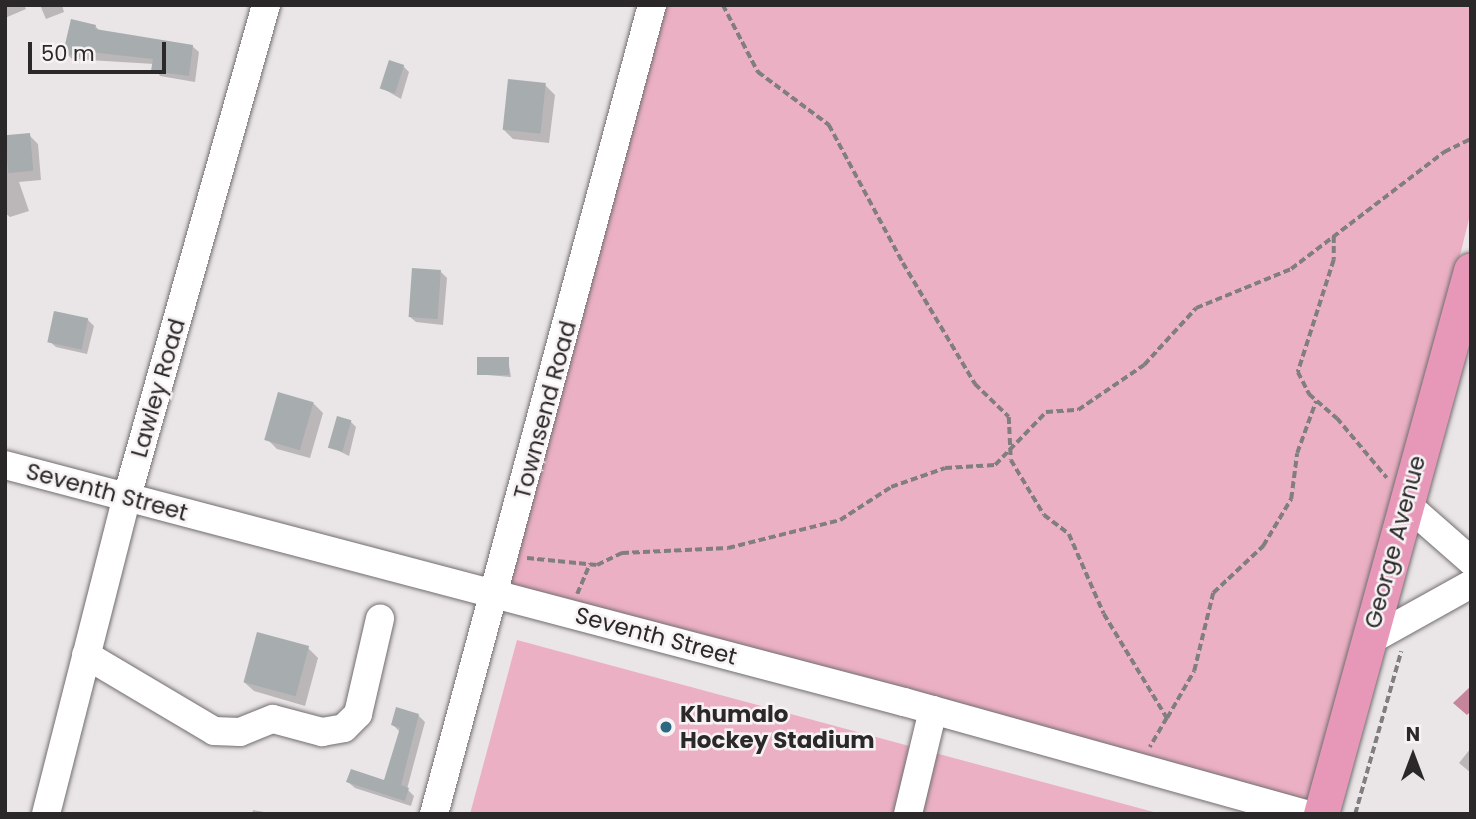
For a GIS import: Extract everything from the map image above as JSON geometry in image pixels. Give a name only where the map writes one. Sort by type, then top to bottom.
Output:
[{"type":"main road","name":"George Avenue","points":[[1321,814],[1471,271]]},
{"type":"street","name":"Lawley Road","points":[[46,814],[127,497],[266,5]]},
{"type":"street","name":"Townsend Road","points":[[434,814],[652,5]]},
{"type":"street","name":"Seventh Street","points":[[5,465],[933,710],[1304,814]]},
{"type":"street","points":[[1405,503],[1471,561]]},
{"type":"street","points":[[1367,642],[1471,583]]},
{"type":"street","points":[[86,655],[214,731],[240,732],[273,719],[322,732],[344,728],[358,715],[380,619]]},
{"type":"street","points":[[908,814],[933,710]]},
{"type":"path","points":[[723,5],[758,72],[829,125],[903,263],[975,384],[1009,417],[1010,454],[1044,515],[1069,534],[1104,614],[1167,718]]},
{"type":"path","points":[[506,552],[535,560],[590,564],[622,553],[728,548],[814,529],[840,520],[891,487],[945,468],[995,465],[1010,454],[1046,412],[1078,410],[1144,365],[1196,308],[1291,269],[1444,152],[1471,139]]},
{"type":"path","points":[[1334,236],[1334,260],[1298,372],[1316,401],[1337,418],[1405,503]]},
{"type":"path","points":[[1139,768],[1194,671],[1213,593],[1263,546],[1291,499],[1297,453],[1316,401]]},
{"type":"path","points":[[576,615],[576,596],[590,564]]},
{"type":"path","points":[[1355,814],[1399,652],[1410,646]]},
{"type":"shaded area","points":[[655,5],[1471,5],[1471,211],[1321,814],[495,593]]},
{"type":"shaded area","name":"Khumalo Hockey Stadium","points":[[517,640],[1161,814],[470,814]]},
{"type":"shaded area","points":[[1471,686],[1471,711],[1467,715],[1453,703]]},
{"type":"building","points":[[71,19],[96,25],[95,29],[193,45],[189,76],[151,71],[153,59],[90,52],[89,59],[63,53]]},
{"type":"building","points":[[389,60],[404,65],[395,93],[380,89]]},
{"type":"building","points":[[508,79],[546,83],[540,134],[503,130]]},
{"type":"building","points":[[30,133],[33,171],[8,173],[5,135]]},
{"type":"building","points":[[412,268],[441,270],[438,319],[409,317]]},
{"type":"building","points":[[54,311],[88,318],[82,350],[47,342]]},
{"type":"building","points":[[477,357],[509,357],[509,375],[477,375]]},
{"type":"building","points":[[278,392],[314,402],[300,450],[264,440]]},
{"type":"building","points":[[337,416],[351,420],[342,452],[328,448]]},
{"type":"building","points":[[257,632],[309,646],[296,696],[244,682]]},
{"type":"building","points":[[396,707],[419,714],[401,785],[409,788],[405,801],[346,782],[351,769],[384,780],[400,728],[391,725]]},
{"type":"place","name":"Khumalo Hockey Stadium","points":[[666,727]]}]
